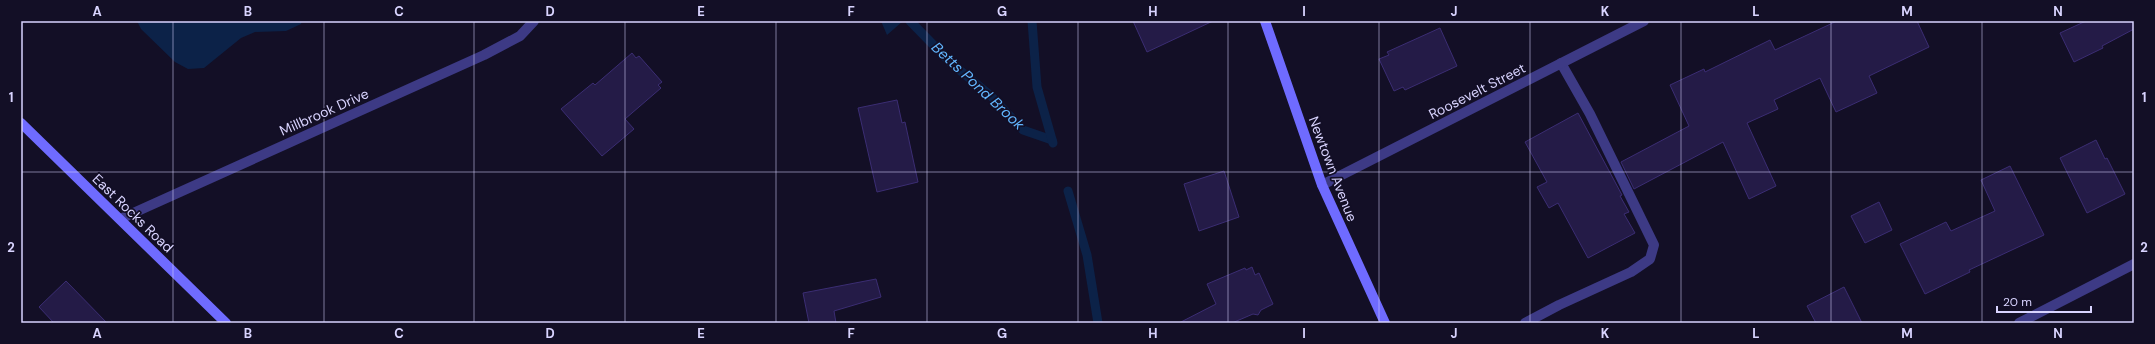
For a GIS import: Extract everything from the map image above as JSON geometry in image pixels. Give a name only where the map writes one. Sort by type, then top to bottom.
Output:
[{"type":"main road","name":"Newtown Avenue","points":[[1264,21],[1322,185],[1385,323]]},
{"type":"main road","name":"East Rocks Road","points":[[21,123],[226,321]]},
{"type":"street","name":"Millbrook Drive","points":[[120,219],[484,55],[520,36],[534,21]]},
{"type":"street","name":"Roosevelt Street","points":[[1322,185],[1644,21]]},
{"type":"street","points":[[1525,323],[1559,305],[1632,272],[1650,260],[1654,245],[1590,114],[1561,63]]},
{"type":"street","points":[[2019,323],[2134,264]]},
{"type":"water","points":[[137,21],[302,21],[301,24],[286,31],[255,32],[241,38],[204,68],[188,69],[175,62],[141,29]]},
{"type":"water","points":[[881,21],[903,21],[887,35]]},
{"type":"building","points":[[1133,21],[1213,21],[1147,52]]},
{"type":"building","points":[[1837,21],[1917,21],[1929,47],[1869,76],[1877,93],[1836,112],[1820,78],[1774,100],[1778,109],[1747,123],[1776,186],[1749,199],[1723,142],[1634,189],[1621,162],[1689,126],[1670,85],[1704,69],[1705,72],[1770,40],[1775,50]]},
{"type":"building","points":[[2086,21],[2134,21],[2134,29],[2102,46],[2103,48],[2074,62],[2060,33]]},
{"type":"building","points":[[1440,28],[1457,66],[1405,90],[1403,87],[1394,91],[1379,59],[1389,55],[1387,52]]},
{"type":"building","points":[[632,53],[636,58],[639,56],[662,82],[658,85],[661,88],[625,119],[634,129],[602,156],[561,109],[593,83],[595,85]]},
{"type":"building","points":[[897,100],[902,123],[905,122],[918,182],[877,192],[858,108]]},
{"type":"building","points":[[1578,113],[1622,195],[1620,196],[1629,212],[1624,214],[1635,233],[1588,258],[1558,203],[1549,208],[1537,187],[1547,182],[1525,142]]},
{"type":"building","points":[[2096,140],[2125,194],[2087,213],[2060,158]]},
{"type":"building","points":[[2010,166],[2044,235],[1969,270],[1970,272],[1925,294],[1900,244],[1946,222],[1951,231],[1995,211],[1981,180]]},
{"type":"building","points":[[1224,171],[1239,217],[1199,231],[1184,184]]},
{"type":"building","points":[[1879,202],[1892,230],[1865,243],[1851,216]]},
{"type":"building","points":[[1252,267],[1255,275],[1259,273],[1273,304],[1261,310],[1258,315],[1253,314],[1232,323],[1179,323],[1216,304],[1207,284],[1245,268],[1246,270]]},
{"type":"building","points":[[876,279],[881,297],[834,311],[836,323],[809,323],[803,293]]},
{"type":"building","points":[[66,281],[107,323],[54,323],[39,307]]},
{"type":"building","points":[[1844,287],[1862,323],[1816,323],[1807,306]]},
{"type":"waterway","name":"Betts Pond Brook","points":[[910,21],[951,63],[991,96],[1023,130],[1052,140]]},
{"type":"waterway","name":"Betts Pond Brook","points":[[1032,21],[1037,87],[1053,143]]},
{"type":"waterway","name":"Betts Pond Brook","points":[[1068,191],[1087,255],[1098,323]]}]
